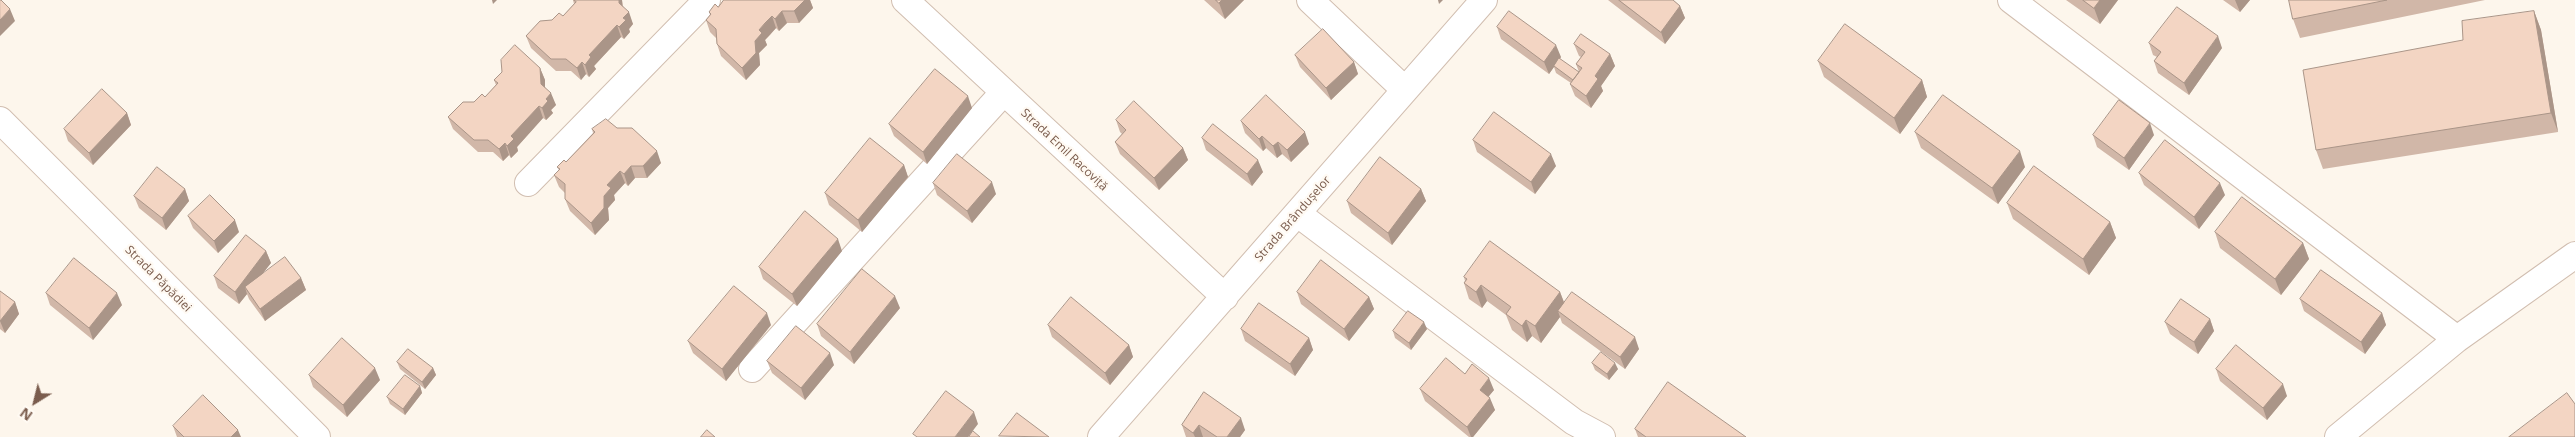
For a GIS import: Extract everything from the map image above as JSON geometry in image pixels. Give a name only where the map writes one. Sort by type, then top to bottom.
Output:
[{"type":"street","points":[[528,183],[707,0]]},
{"type":"street","name":"Strada Emil Racoviță","points":[[905,0],[1225,297]]},
{"type":"street","points":[[1310,0],[1405,90]]},
{"type":"street","name":"Strada Brândușelor","points":[[1101,437],[1484,0]]},
{"type":"street","points":[[2010,0],[2456,339]]},
{"type":"street","points":[[752,370],[1003,93]]},
{"type":"street","name":"Strada Păpădiei","points":[[0,120],[317,437]]},
{"type":"street","points":[[1298,214],[1574,422],[1602,437]]},
{"type":"street","points":[[2338,437],[2456,339],[2575,255]]},
{"type":"building","points":[[0,0],[10,9],[0,20]]},
{"type":"building","points":[[574,0],[619,0],[619,3],[629,12],[623,18],[626,20],[619,27],[617,25],[589,55],[591,57],[585,65],[582,62],[577,68],[566,59],[551,59],[526,36],[540,21],[552,20],[559,13],[563,16],[576,2]]},
{"type":"building","points":[[724,0],[805,0],[794,11],[782,11],[775,19],[772,16],[765,23],[759,30],[762,33],[755,41],[756,53],[742,68],[717,44],[716,29],[706,20],[715,4],[718,7]]},
{"type":"building","points":[[1619,0],[1673,0],[1680,6],[1661,32]]},
{"type":"building","points":[[2083,0],[2100,0],[2094,8]]},
{"type":"building","points":[[2289,0],[2387,0],[2293,19]]},
{"type":"building","points":[[2177,7],[2218,36],[2184,83],[2154,61],[2161,52],[2149,43]]},
{"type":"building","points":[[1509,11],[1556,45],[1544,62],[1497,27]]},
{"type":"building","points":[[2534,11],[2551,113],[2316,150],[2303,70],[2463,40],[2462,21]]},
{"type":"building","points":[[1845,24],[1922,80],[1894,118],[1818,61]]},
{"type":"building","points":[[1323,29],[1354,62],[1326,88],[1295,55]]},
{"type":"building","points":[[1581,34],[1610,54],[1595,76],[1598,79],[1586,96],[1570,84],[1582,68],[1576,64],[1585,52],[1574,44]]},
{"type":"building","points":[[515,45],[540,68],[541,84],[551,93],[546,99],[548,101],[542,108],[539,106],[511,136],[514,139],[507,146],[505,143],[499,149],[488,140],[474,140],[448,117],[463,102],[474,102],[482,94],[485,97],[498,83],[494,80],[502,72],[501,60]]},
{"type":"building","points":[[1559,58],[1579,72],[1573,80],[1554,66]]},
{"type":"building","points":[[935,69],[968,96],[923,152],[889,124]]},
{"type":"building","points":[[102,89],[127,113],[89,153],[64,129]]},
{"type":"building","points":[[1266,95],[1305,132],[1287,150],[1278,142],[1273,146],[1262,136],[1259,139],[1241,121]]},
{"type":"building","points":[[1943,95],[2020,151],[1992,188],[1915,132]]},
{"type":"building","points":[[2119,100],[2150,123],[2124,158],[2093,135]]},
{"type":"building","points":[[1134,101],[1183,148],[1154,178],[1115,142],[1126,130],[1116,120]]},
{"type":"building","points":[[1494,112],[1551,154],[1531,182],[1473,140]]},
{"type":"building","points":[[606,119],[617,128],[632,128],[657,151],[643,166],[631,166],[624,174],[620,171],[607,185],[611,188],[604,196],[604,208],[591,223],[565,199],[565,184],[554,175],[560,169],[557,167],[564,160],[566,162],[595,132],[592,129]]},
{"type":"building","points":[[1213,124],[1258,160],[1247,174],[1202,138]]},
{"type":"building","points":[[870,138],[904,165],[858,220],[825,193]]},
{"type":"building","points":[[2165,140],[2220,183],[2194,217],[2139,173]]},
{"type":"building","points":[[957,154],[992,182],[967,211],[933,183]]},
{"type":"building","points":[[1380,157],[1421,189],[1388,233],[1347,201]]},
{"type":"building","points":[[2034,166],[2110,222],[2083,259],[2007,203]]},
{"type":"building","points":[[157,167],[185,189],[162,218],[134,196]]},
{"type":"building","points":[[210,195],[235,220],[214,241],[188,216]]},
{"type":"building","points":[[2242,197],[2303,243],[2275,279],[2215,232]]},
{"type":"building","points":[[805,211],[838,239],[792,294],[759,267]]},
{"type":"building","points":[[246,235],[266,251],[235,292],[214,276]]},
{"type":"building","points":[[1490,241],[1560,292],[1535,326],[1526,320],[1522,326],[1506,314],[1511,307],[1481,285],[1476,292],[1464,283],[1467,279],[1464,277]]},
{"type":"building","points":[[285,257],[301,278],[260,309],[245,287]]},
{"type":"building","points":[[74,258],[117,293],[89,328],[46,293]]},
{"type":"building","points":[[1321,260],[1369,297],[1344,329],[1297,292]]},
{"type":"building","points":[[862,269],[895,296],[850,352],[817,324]]},
{"type":"building","points":[[2321,270],[2382,313],[2361,342],[2300,299]]},
{"type":"building","points":[[734,286],[767,313],[722,369],[688,341]]},
{"type":"building","points":[[0,291],[15,302],[0,321]]},
{"type":"building","points":[[1572,292],[1635,337],[1620,357],[1558,311]]},
{"type":"building","points":[[1071,297],[1129,345],[1105,373],[1048,325]]},
{"type":"building","points":[[2181,299],[2210,319],[2194,342],[2165,322]]},
{"type":"building","points":[[1259,303],[1309,338],[1290,364],[1241,329]]},
{"type":"building","points":[[1408,311],[1424,322],[1409,343],[1393,331]]},
{"type":"building","points":[[796,326],[830,353],[801,388],[767,361]]},
{"type":"building","points":[[342,338],[375,368],[343,405],[309,375]]},
{"type":"building","points":[[2236,345],[2283,384],[2263,408],[2216,369]]},
{"type":"building","points":[[408,349],[433,368],[422,382],[397,362]]},
{"type":"building","points":[[1601,352],[1615,363],[1607,374],[1592,363]]},
{"type":"building","points":[[1446,358],[1465,374],[1472,364],[1489,378],[1480,390],[1490,398],[1467,427],[1420,389]]},
{"type":"building","points":[[405,375],[420,386],[403,409],[387,397]]},
{"type":"building","points":[[1668,382],[1746,437],[1646,437],[1635,429]]},
{"type":"building","points":[[946,391],[974,412],[955,437],[917,437],[913,434]]},
{"type":"building","points":[[1204,392],[1241,418],[1227,437],[1217,437],[1199,425],[1193,433],[1182,425]]},
{"type":"building","points":[[2567,393],[2575,404],[2575,437],[2509,437]]},
{"type":"building","points":[[203,395],[238,430],[231,437],[184,437],[173,426]]},
{"type":"building","points":[[1017,413],[1049,437],[999,436]]},
{"type":"building","points":[[707,430],[715,437],[701,437]]},
{"type":"building","points":[[973,431],[980,437],[969,437]]}]
